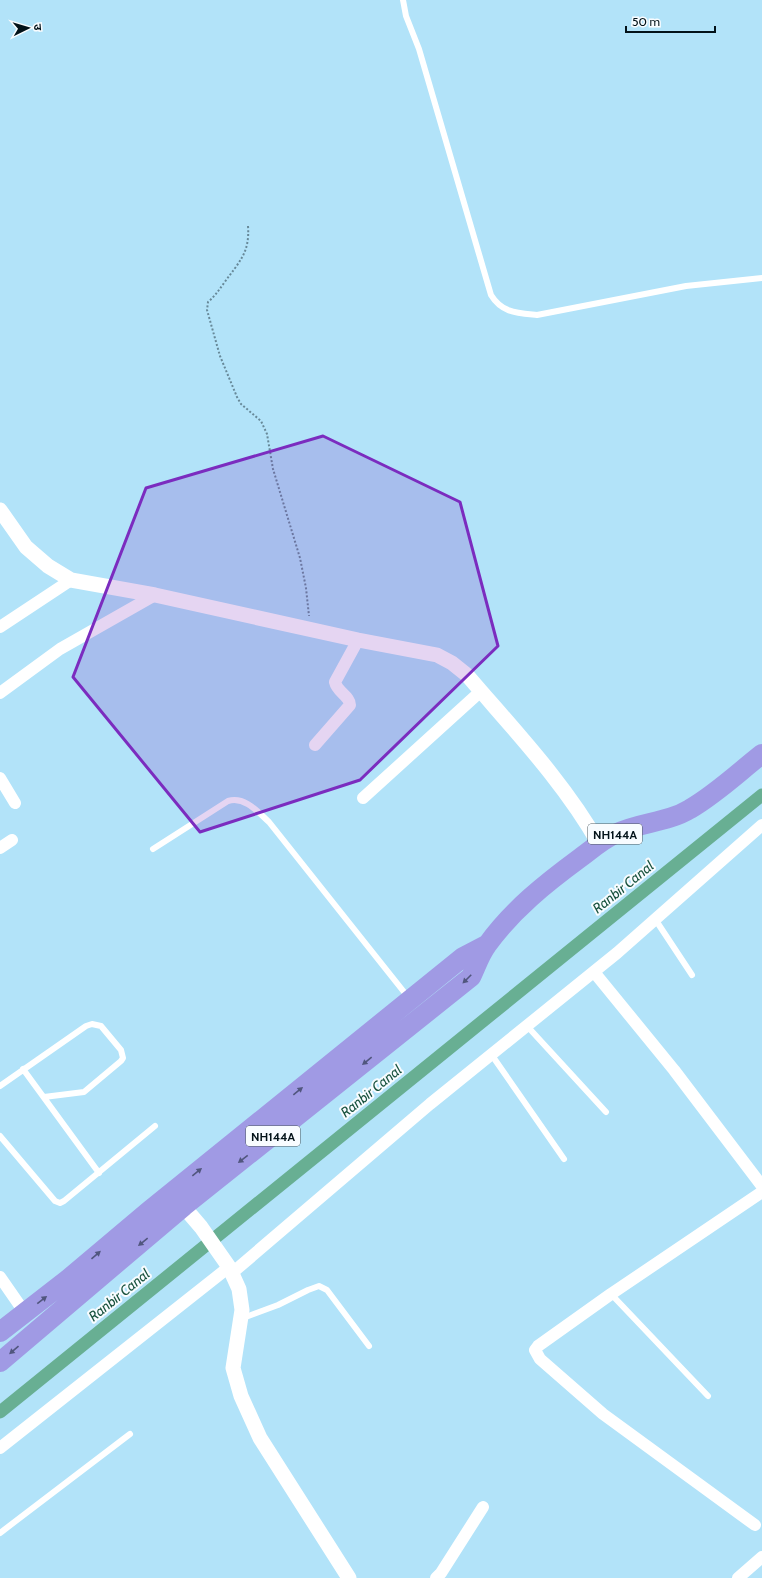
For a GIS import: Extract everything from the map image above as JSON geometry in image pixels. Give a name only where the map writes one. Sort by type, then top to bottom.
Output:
[{"type":"highway","name":"NH144A","points":[[25,1313],[67,1280],[178,1199],[470,977],[486,946],[514,912],[552,879],[615,834],[630,828],[668,819],[689,810],[703,801],[762,754]]},
{"type":"highway","name":"NH144A","points":[[0,1362],[178,1199],[410,1000],[463,957],[486,946]]},
{"type":"highway","points":[[0,1332],[25,1313]]},
{"type":"street","points":[[0,510],[26,547],[48,566],[71,580],[155,595],[358,640],[437,655],[452,663],[467,675],[558,783],[586,820],[599,844]]},
{"type":"street","points":[[0,627],[71,580]]},
{"type":"street","points":[[0,694],[60,649],[155,595]]},
{"type":"street","points":[[315,745],[350,706],[349,700],[338,688],[335,682],[358,640]]},
{"type":"street","points":[[363,798],[481,691]]},
{"type":"street","points":[[0,778],[15,803]]},
{"type":"street","points":[[0,1448],[231,1270],[430,1104],[594,972],[762,825]]},
{"type":"street","points":[[0,848],[12,840]]},
{"type":"street","points":[[594,972],[674,1070],[762,1186]]},
{"type":"street","points":[[755,1525],[603,1414],[540,1359],[535,1350],[538,1346],[611,1294],[762,1192]]},
{"type":"street","points":[[178,1199],[201,1227],[231,1270],[239,1289],[242,1310],[233,1368],[241,1396],[260,1438],[348,1578]]},
{"type":"street","points":[[0,1277],[25,1313]]},
{"type":"street","points":[[436,1578],[441,1573],[483,1507]]},
{"type":"street","points":[[738,1578],[762,1557]]},
{"type":"lane","points":[[403,0],[406,16],[419,49],[491,295],[496,303],[514,313],[542,315],[686,286],[762,278]]},
{"type":"lane","points":[[153,849],[228,801],[241,800],[252,807],[269,822],[410,1000]]},
{"type":"lane","points":[[655,920],[692,975]]},
{"type":"lane","points":[[1,1083],[86,1026],[92,1024],[100,1026],[121,1050],[123,1058],[119,1064],[84,1092],[44,1096]]},
{"type":"lane","points":[[526,1026],[606,1112]]},
{"type":"lane","points":[[491,1054],[564,1159]]},
{"type":"lane","points":[[23,1069],[99,1173]]},
{"type":"lane","points":[[0,1136],[58,1203],[64,1201],[155,1126]]},
{"type":"lane","points":[[241,1318],[278,1305],[319,1286],[327,1290],[369,1346]]},
{"type":"lane","points":[[611,1294],[708,1396]]},
{"type":"lane","points":[[0,1534],[130,1434]]},
{"type":"path","points":[[248,226],[247,244],[244,255],[217,294],[208,302],[207,310],[220,356],[237,397],[241,404],[261,421],[266,430],[273,469],[300,558],[306,588],[310,629]]},
{"type":"highlighted area","points":[[323,436],[460,502],[498,646],[360,780],[200,832],[73,677],[146,488]]},
{"type":"waterway","name":"Ranbir Canal","points":[[0,1412],[762,795]]}]
